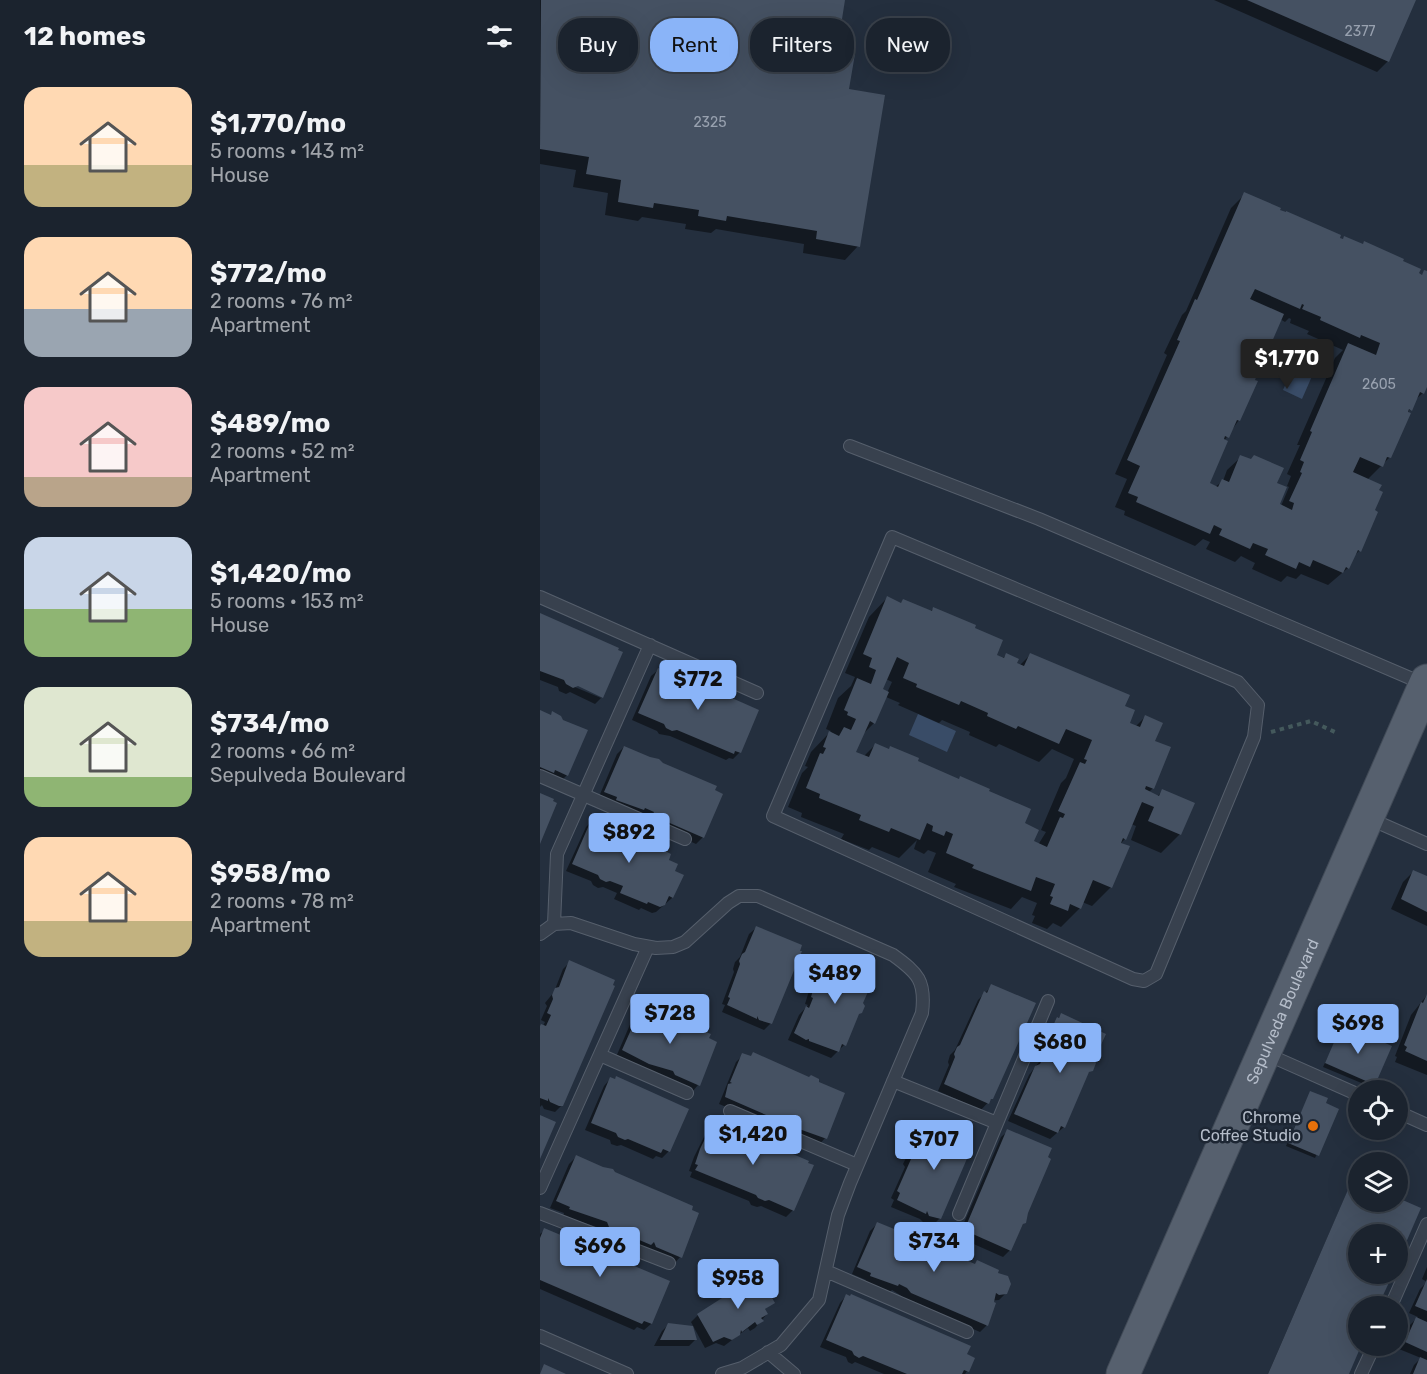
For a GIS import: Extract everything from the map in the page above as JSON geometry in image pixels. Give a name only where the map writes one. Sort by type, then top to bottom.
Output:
[{"type":"main road","name":"Sepulveda Boulevard","points":[[1123,1374],[1426,683]]},
{"type":"lane","points":[[850,446],[1039,519],[1426,683]]},
{"type":"lane","points":[[892,537],[1238,682],[1258,705],[1254,737],[1193,884],[1156,974],[1144,981],[1132,979],[773,816],[892,537]]},
{"type":"lane","points":[[540,597],[757,693]]},
{"type":"lane","points":[[554,924],[557,854],[650,645]]},
{"type":"lane","points":[[540,776],[684,839]]},
{"type":"lane","points":[[1367,818],[1427,844]]},
{"type":"lane","points":[[540,934],[554,924],[571,923],[634,944],[648,947],[673,947],[685,942],[739,896],[758,896],[893,955],[907,964],[919,978],[924,998],[922,1013],[838,1215],[819,1300],[781,1345],[729,1373]]},
{"type":"lane","points":[[540,1188],[648,947]]},
{"type":"lane","points":[[959,1214],[1048,1001]]},
{"type":"lane","points":[[1264,1053],[1348,1090]]},
{"type":"lane","points":[[600,1054],[687,1093]]},
{"type":"lane","points":[[893,1081],[997,1123]]},
{"type":"lane","points":[[730,1111],[857,1165]]},
{"type":"lane","points":[[1408,1116],[1427,1125]]},
{"type":"lane","points":[[540,1213],[669,1263]]},
{"type":"lane","points":[[1395,1296],[1427,1224]]},
{"type":"lane","points":[[826,1271],[967,1332]]},
{"type":"lane","points":[[540,1336],[627,1374]]},
{"type":"lane","points":[[768,1352],[794,1374]]},
{"type":"lane","points":[[1361,1374],[1369,1356]]},
{"type":"path","points":[[1268,732],[1273,733],[1311,721],[1335,732]]},
{"type":"water","points":[[1301,349],[1320,358],[1302,399],[1283,390]]},
{"type":"water","points":[[918,714],[956,731],[947,752],[909,735]]},
{"type":"building","points":[[541,0],[845,0],[842,18],[750,18],[750,72],[852,72],[849,89],[885,95],[860,247],[816,239],[817,231],[727,216],[726,221],[698,216],[699,210],[654,203],[653,208],[618,202],[621,180],[586,174],[589,157],[540,149]]},
{"type":"building","points":[[1247,0],[1416,0],[1389,62]]},
{"type":"building","points":[[1244,192],[1281,208],[1280,210],[1341,235],[1340,238],[1343,239],[1344,236],[1363,244],[1364,241],[1404,259],[1403,261],[1421,269],[1419,273],[1422,275],[1424,270],[1427,271],[1427,387],[1424,394],[1420,392],[1412,411],[1409,409],[1408,412],[1411,413],[1391,458],[1387,457],[1383,467],[1360,457],[1353,472],[1382,485],[1379,490],[1383,492],[1375,510],[1378,512],[1361,552],[1358,550],[1349,569],[1346,567],[1343,573],[1313,560],[1310,567],[1299,562],[1296,569],[1265,555],[1268,549],[1253,543],[1250,549],[1219,535],[1222,529],[1214,525],[1210,534],[1136,502],[1138,497],[1128,493],[1140,466],[1127,460],[1180,341],[1177,340],[1195,299],[1197,300]],"holes":[[[1255,289],[1300,309],[1302,304],[1304,305],[1302,309],[1321,317],[1320,320],[1360,338],[1361,335],[1380,343],[1376,355],[1348,343],[1300,460],[1304,462],[1300,472],[1302,473],[1289,501],[1294,503],[1292,510],[1280,504],[1287,487],[1277,483],[1284,468],[1254,455],[1251,459],[1240,455],[1229,482],[1222,479],[1218,487],[1210,483],[1228,441],[1224,439],[1225,436],[1229,438],[1237,420],[1240,421],[1258,381],[1255,380],[1262,362],[1258,360],[1260,357],[1264,360],[1284,314],[1250,299]]]},
{"type":"building","points":[[887,596],[901,603],[903,599],[932,611],[933,607],[976,625],[975,628],[1003,640],[997,655],[1004,658],[1006,653],[1019,659],[1017,663],[1024,666],[1030,653],[1130,695],[1125,706],[1135,710],[1130,723],[1140,727],[1145,715],[1163,723],[1155,741],[1171,747],[1154,789],[1146,786],[1145,789],[1159,796],[1162,789],[1195,803],[1181,835],[1148,821],[1154,807],[1142,802],[1126,840],[1123,838],[1121,843],[1130,846],[1112,888],[1093,880],[1081,909],[1070,904],[1068,911],[1050,904],[1053,897],[1050,896],[1055,884],[1036,877],[1031,891],[972,868],[974,865],[946,853],[953,834],[946,831],[944,836],[932,831],[933,826],[927,823],[920,840],[891,828],[889,832],[859,820],[861,815],[819,798],[820,794],[806,788],[820,753],[823,754],[826,748],[823,747],[829,731],[839,736],[844,727],[851,730],[856,719],[847,715],[848,712],[844,710],[857,678],[871,684],[876,670],[869,667],[872,658],[863,654]],"holes":[[[897,657],[909,663],[903,678],[917,684],[916,687],[959,705],[961,701],[1016,729],[1018,726],[1059,744],[1066,729],[1092,740],[1084,759],[1087,760],[1085,764],[1080,762],[1058,811],[1065,814],[1063,818],[1060,817],[1047,847],[1034,841],[1039,830],[1025,823],[1031,809],[960,776],[959,779],[918,761],[919,758],[890,746],[889,749],[875,743],[869,757],[856,752],[870,721],[875,724],[889,692],[883,689]]]},
{"type":"building","points":[[540,613],[619,648],[618,650],[623,652],[603,698],[578,686],[573,688],[564,680],[540,671]]},
{"type":"building","points":[[658,668],[663,670],[664,668],[759,710],[741,753],[735,751],[734,754],[677,730],[672,731],[664,724],[638,713]]},
{"type":"building","points":[[540,710],[551,715],[552,711],[561,716],[563,720],[588,730],[568,776],[540,767]]},
{"type":"building","points":[[624,746],[659,759],[663,763],[717,786],[715,790],[723,794],[704,838],[656,817],[654,812],[616,800],[617,797],[604,792]]},
{"type":"building","points":[[540,793],[554,799],[553,801],[557,803],[540,844]]},
{"type":"building","points":[[592,818],[671,854],[669,860],[678,864],[675,871],[684,875],[673,898],[669,896],[665,905],[660,907],[648,902],[647,904],[620,893],[623,886],[610,881],[606,882],[598,875],[572,864]]},
{"type":"building","points":[[1413,870],[1427,876],[1427,912],[1401,899]]},
{"type":"building","points":[[756,926],[802,945],[800,951],[802,951],[772,1024],[727,1005],[739,961]]},
{"type":"building","points":[[829,956],[875,976],[863,1003],[865,1006],[862,1013],[859,1014],[846,1046],[842,1044],[839,1052],[794,1033],[806,1006],[809,1008],[815,983]]},
{"type":"building","points":[[569,960],[615,980],[613,985],[615,986],[563,1106],[559,1106],[550,1102],[548,1098],[548,1101],[540,1098],[540,1026],[541,1024],[546,1026],[551,1015],[547,1013],[553,999],[552,995],[555,988],[559,987]]},
{"type":"building","points":[[991,984],[1036,1003],[989,1104],[944,1084],[957,1047],[960,1045],[984,991],[987,993]]},
{"type":"building","points":[[1427,994],[1427,1061],[1405,1051],[1407,1047],[1404,1045],[1421,1002],[1423,1003]]},
{"type":"building","points":[[642,1005],[668,1016],[672,1015],[681,1022],[711,1034],[709,1038],[717,1042],[700,1086],[675,1075],[673,1071],[649,1064],[622,1050]]},
{"type":"building","points":[[1061,1013],[1106,1034],[1094,1060],[1096,1063],[1093,1071],[1089,1072],[1065,1128],[1061,1126],[1058,1133],[1014,1114],[1035,1066],[1040,1064],[1048,1040],[1046,1040]]},
{"type":"building","points":[[1342,1024],[1392,1046],[1377,1080],[1364,1080],[1325,1063]]},
{"type":"building","points":[[753,1052],[809,1077],[811,1075],[819,1079],[819,1082],[845,1093],[827,1139],[799,1129],[777,1116],[773,1118],[725,1097],[728,1084],[732,1083],[730,1082],[742,1053],[751,1056]]},
{"type":"building","points":[[616,1076],[689,1109],[670,1152],[663,1149],[661,1153],[628,1139],[625,1140],[618,1137],[616,1133],[591,1123],[610,1077],[615,1079]]},
{"type":"building","name":"Chrome Coffee Studio","points":[[1310,1091],[1328,1098],[1326,1103],[1339,1109],[1319,1156],[1288,1143]]},
{"type":"building","points":[[540,1115],[556,1122],[540,1159]]},
{"type":"building","points":[[714,1120],[814,1165],[794,1211],[769,1200],[765,1201],[756,1195],[695,1170],[700,1149]]},
{"type":"building","points":[[927,1122],[972,1141],[970,1146],[972,1147],[941,1219],[929,1216],[927,1211],[926,1214],[897,1200],[900,1193],[897,1191],[911,1159],[909,1156],[912,1149],[916,1147]]},
{"type":"building","points":[[1007,1129],[1052,1148],[1048,1157],[1051,1159],[1026,1223],[1023,1224],[1011,1251],[966,1231],[968,1226],[966,1226]]},
{"type":"building","points":[[576,1155],[613,1169],[615,1172],[693,1206],[692,1210],[699,1213],[682,1258],[656,1247],[654,1242],[651,1245],[609,1227],[607,1222],[569,1209],[570,1207],[556,1201]]},
{"type":"building","points":[[1348,1190],[1348,1212],[1408,1212],[1408,1202],[1421,1208],[1408,1238],[1408,1224],[1348,1224],[1348,1284],[1388,1284],[1383,1296],[1348,1296],[1348,1356],[1357,1356],[1349,1374],[1268,1374]]},
{"type":"building","points":[[877,1222],[915,1235],[917,1239],[975,1264],[977,1260],[999,1270],[998,1273],[1008,1276],[1011,1284],[1007,1294],[996,1293],[994,1302],[996,1303],[988,1326],[911,1293],[899,1284],[898,1286],[870,1276],[871,1273],[857,1267]]},
{"type":"building","points":[[544,1228],[670,1281],[652,1324],[644,1321],[642,1324],[540,1280],[540,1238]]},
{"type":"building","points":[[758,1274],[764,1275],[769,1285],[768,1291],[775,1303],[765,1309],[768,1314],[761,1318],[764,1321],[757,1325],[755,1322],[742,1332],[741,1330],[740,1335],[732,1340],[724,1337],[713,1342],[697,1314],[739,1289],[738,1287]]},
{"type":"building","points":[[1427,1279],[1427,1311],[1415,1306]]},
{"type":"building","points":[[846,1294],[850,1296],[851,1294],[971,1346],[967,1354],[975,1358],[969,1372],[964,1370],[962,1374],[907,1374],[863,1356],[859,1358],[852,1351],[826,1340]]},
{"type":"building","points":[[1416,1317],[1427,1322],[1427,1352],[1408,1343],[1408,1335]]},
{"type":"building","points":[[668,1323],[693,1326],[697,1340],[660,1340]]},
{"type":"building","points":[[1420,1357],[1427,1360],[1427,1374],[1413,1374]]},
{"type":"building","points":[[544,1364],[566,1374],[540,1374]]},
{"type":"place","name":"Chrome Coffee Studio","points":[[1313,1126]]}]
